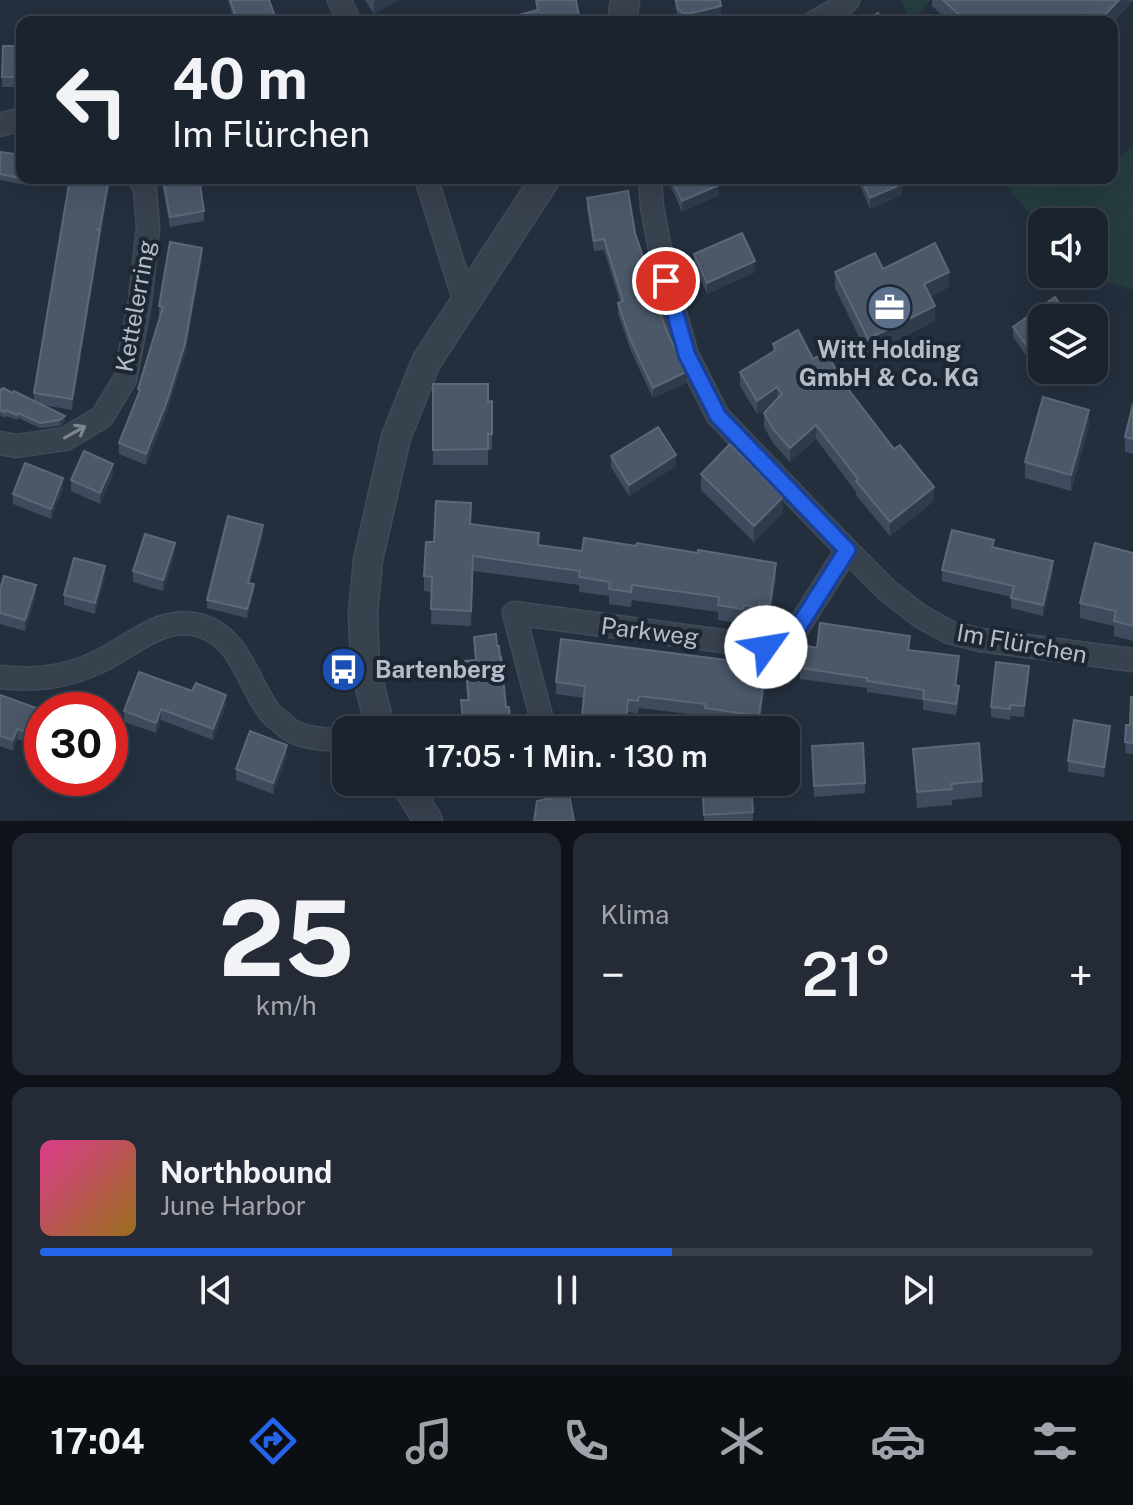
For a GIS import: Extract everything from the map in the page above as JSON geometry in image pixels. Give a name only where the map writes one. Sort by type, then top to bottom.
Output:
[{"type":"street","points":[[826,16],[848,0]]},
{"type":"street","name":"Kettelerring","points":[[0,443],[16,446],[65,439],[102,417],[125,379],[140,302],[148,227],[142,184]]},
{"type":"street","points":[[428,184],[465,302]]},
{"type":"street","points":[[376,716],[365,668],[363,613],[368,560],[396,437],[426,362],[542,184]]},
{"type":"street","name":"Im Flürchen","points":[[650,184],[652,207],[674,311],[687,355],[718,416],[888,591],[920,616],[949,632],[980,640],[1133,660]]},
{"type":"street","name":"Parkweg","points":[[541,716],[514,613],[766,647],[786,642],[797,629],[847,550]]},
{"type":"street","points":[[0,677],[22,680],[62,675],[97,663],[170,623],[200,625],[219,633],[232,647],[270,713],[291,731],[332,740]]},
{"type":"street","points":[[413,796],[428,821]]},
{"type":"green space","points":[[900,0],[931,0],[919,13],[922,16],[909,16]]},
{"type":"green space","points":[[1133,147],[1133,290],[1108,282],[1108,208],[1028,208],[1028,212],[1004,184],[1118,184],[1118,155]]},
{"type":"building","points":[[230,0],[269,0],[275,16],[236,16]]},
{"type":"building","points":[[536,0],[576,0],[579,16],[515,16],[538,10]]},
{"type":"building","points":[[676,0],[720,0],[721,6],[688,14],[678,9]]},
{"type":"building","points":[[943,0],[1119,0],[1104,16],[960,16]]},
{"type":"building","points":[[3,46],[16,46],[16,77],[2,77]]},
{"type":"building","points":[[0,152],[16,154],[16,177],[0,174]]},
{"type":"building","points":[[69,184],[108,184],[100,228],[97,229],[100,230],[72,399],[34,393]]},
{"type":"building","points":[[164,184],[200,184],[204,211],[170,217]]},
{"type":"building","points":[[674,184],[719,184],[719,185],[682,201]]},
{"type":"building","points":[[864,184],[902,184],[870,198]]},
{"type":"building","points":[[628,191],[635,233],[646,266],[643,266],[686,372],[653,388],[631,341],[618,303],[623,301],[604,239],[594,241],[587,198]]},
{"type":"building","points":[[742,233],[755,261],[707,283],[694,254]]},
{"type":"building","points":[[170,242],[202,248],[185,344],[146,454],[119,443],[140,390],[163,307],[159,306]]},
{"type":"building","points":[[935,243],[949,272],[924,284],[935,306],[868,339],[835,272],[875,253],[883,269]]},
{"type":"building","points":[[1055,297],[1060,304],[1045,304]]},
{"type":"building","points":[[1028,316],[1028,348],[1013,327]]},
{"type":"building","points":[[798,330],[813,359],[826,352],[845,385],[894,449],[900,445],[934,487],[890,522],[816,425],[790,448],[764,413],[782,394],[777,387],[757,401],[740,372],[776,350],[773,344]]},
{"type":"building","points":[[433,384],[488,384],[488,402],[492,401],[492,434],[488,434],[488,449],[433,450]]},
{"type":"building","points":[[0,389],[65,416],[60,420],[40,423],[18,413],[0,410]]},
{"type":"building","points":[[1043,397],[1089,410],[1071,475],[1025,462]]},
{"type":"building","points":[[1133,404],[1133,439],[1125,437]]},
{"type":"building","points":[[658,427],[676,455],[629,485],[611,456]]},
{"type":"building","points":[[730,444],[783,497],[754,526],[701,474]]},
{"type":"building","points":[[84,451],[113,464],[100,493],[71,480]]},
{"type":"building","points":[[25,463],[63,478],[51,509],[13,494]]},
{"type":"building","points":[[436,501],[471,503],[470,524],[539,533],[538,545],[582,551],[584,538],[698,553],[698,550],[776,563],[770,604],[759,603],[759,607],[744,605],[743,609],[718,605],[719,597],[632,585],[631,592],[609,589],[610,582],[579,577],[580,571],[473,556],[471,611],[431,609],[432,577],[424,576],[426,542],[434,542]]},
{"type":"building","points":[[228,516],[263,525],[248,583],[254,584],[247,609],[207,600]]},
{"type":"building","points":[[952,530],[994,540],[992,547],[1053,561],[1043,605],[1011,598],[1014,586],[942,570]]},
{"type":"building","points":[[145,534],[175,543],[163,580],[133,571]]},
{"type":"building","points":[[1095,543],[1133,553],[1133,626],[1114,621],[1116,611],[1080,603]]},
{"type":"building","points":[[74,558],[105,566],[95,603],[64,595]]},
{"type":"building","points":[[4,576],[36,585],[25,620],[0,613],[0,590]]},
{"type":"building","points":[[820,623],[910,636],[908,650],[959,656],[956,704],[923,699],[924,690],[800,668],[803,645],[817,648]]},
{"type":"building","points":[[496,634],[510,716],[463,716],[461,700],[469,700],[465,661],[476,660],[474,637]]},
{"type":"building","points":[[561,639],[766,665],[759,716],[705,708],[706,704],[639,696],[638,701],[628,700],[626,716],[582,716],[585,686],[556,682]]},
{"type":"building","points":[[996,662],[1029,666],[1024,706],[1010,705],[1010,709],[991,707]]},
{"type":"building","points":[[139,672],[192,691],[196,683],[226,695],[213,729],[161,709],[156,723],[128,712],[128,701]]},
{"type":"building","points":[[0,695],[24,704],[24,731],[17,729],[13,740],[0,736]]},
{"type":"building","points":[[1131,697],[1133,743],[1125,742],[1126,725],[1130,725]]},
{"type":"building","points":[[1074,720],[1110,726],[1104,767],[1068,761]]},
{"type":"building","points":[[250,731],[287,745],[273,783],[236,769]]},
{"type":"building","points":[[863,743],[865,783],[814,786],[812,746]]},
{"type":"building","points":[[979,743],[982,781],[951,784],[952,789],[917,792],[913,749]]},
{"type":"building","points":[[569,796],[574,821],[534,821],[537,801]]},
{"type":"building","points":[[703,796],[752,796],[753,812],[704,815]]},
{"type":"place","name":"Witt Holding GmbH & Co. KG","points":[[889,307]]},
{"type":"place","name":"Bartenberg","points":[[344,669]]},
{"type":"route","points":[[666,281],[687,355],[718,416],[847,550],[797,629],[786,642],[766,647]]}]
